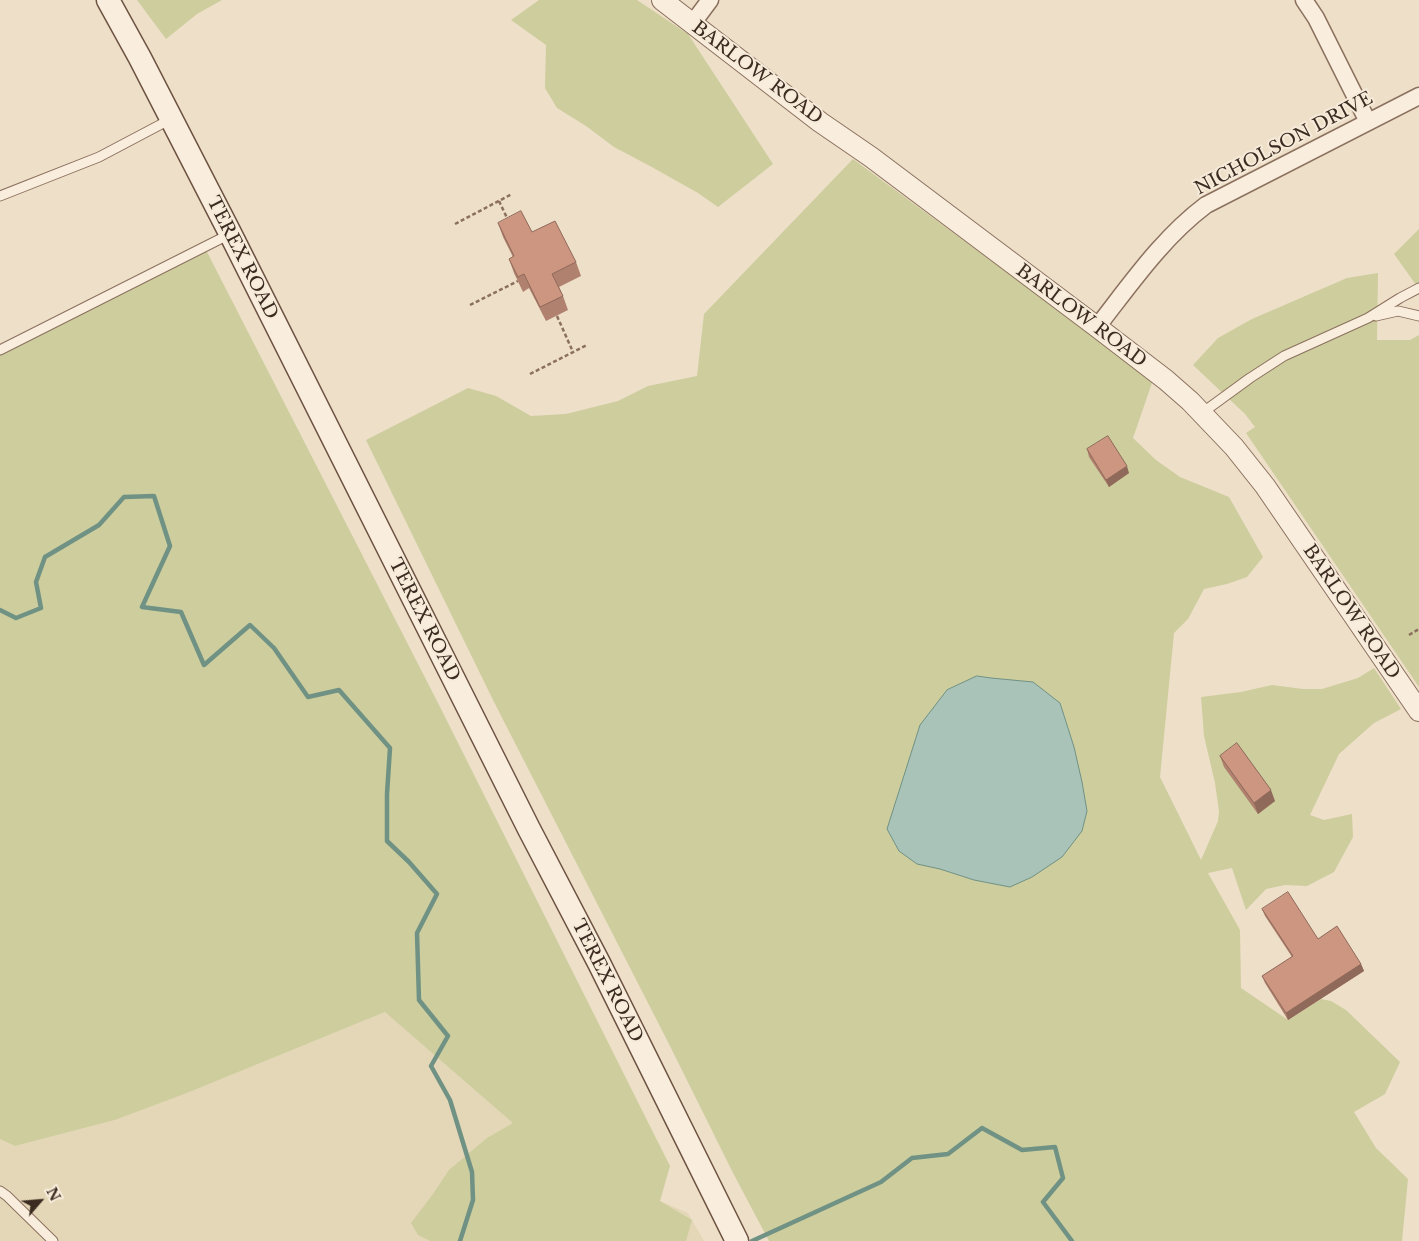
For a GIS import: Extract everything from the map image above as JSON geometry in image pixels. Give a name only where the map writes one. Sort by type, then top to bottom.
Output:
[{"type":"main road","name":"TEREX ROAD","points":[[108,0],[172,119],[737,1239]]},
{"type":"street","name":"BARLOW ROAD","points":[[662,0],[820,122],[1097,327],[1190,401],[1234,447],[1265,486],[1419,711]]},
{"type":"street","points":[[692,24],[710,0]]},
{"type":"street","points":[[1304,0],[1316,18],[1368,122]]},
{"type":"street","name":"NICHOLSON DRIVE","points":[[1097,327],[1162,244],[1191,216],[1206,205],[1419,96]]},
{"type":"lane","points":[[0,196],[99,157],[172,119]]},
{"type":"lane","points":[[0,350],[230,234]]},
{"type":"lane","points":[[1202,413],[1284,356],[1368,318],[1419,288]]},
{"type":"lane","points":[[1368,318],[1398,311],[1419,316]]},
{"type":"lane","points":[[0,1191],[53,1241]]},
{"type":"path","points":[[454,224],[512,194]]},
{"type":"path","points":[[499,201],[510,224]]},
{"type":"path","points":[[470,305],[518,281]]},
{"type":"path","points":[[556,316],[573,352]]},
{"type":"path","points":[[530,374],[587,345]]},
{"type":"path","points":[[1409,635],[1419,629]]},
{"type":"shaded area","points":[[977,676],[1033,682],[1060,703],[1074,747],[1087,811],[1082,831],[1062,857],[1032,877],[1010,887],[974,880],[917,864],[899,851],[887,829],[920,725],[947,690]]},
{"type":"shaded area","points":[[385,1012],[660,1201],[688,1213],[704,1241],[0,1241],[0,1139],[15,1146],[115,1120],[187,1093]]},
{"type":"green space","points":[[137,0],[222,0],[197,14],[166,39]]},
{"type":"green space","points":[[539,0],[637,0],[688,34],[773,164],[718,207],[698,193],[614,147],[586,126],[557,108],[545,88],[546,45],[511,20]]},
{"type":"green space","points":[[853,159],[1153,380],[1133,438],[1156,460],[1180,477],[1229,497],[1263,557],[1247,577],[1204,589],[1188,619],[1174,633],[1160,777],[1201,860],[1218,821],[1219,811],[1215,783],[1204,736],[1201,697],[1241,692],[1272,685],[1303,689],[1322,689],[1358,678],[1374,668],[1401,709],[1374,723],[1339,754],[1310,815],[1324,820],[1352,814],[1353,837],[1334,872],[1307,886],[1285,885],[1266,889],[1246,910],[1232,868],[1208,873],[1240,930],[1241,988],[1288,1020],[1321,999],[1331,1001],[1346,1010],[1400,1062],[1385,1094],[1354,1112],[1376,1148],[1408,1179],[1402,1241],[769,1241],[494,702],[366,440],[468,388],[496,396],[531,416],[566,414],[618,401],[648,386],[697,376],[704,314]]},
{"type":"green space","points":[[1419,229],[1419,289],[1394,254]]},
{"type":"green space","points":[[206,250],[437,701],[670,1166],[660,1201],[692,1220],[686,1241],[430,1241],[418,1235],[411,1223],[449,1170],[487,1138],[513,1123],[385,1012],[187,1093],[115,1120],[15,1146],[0,1139],[0,353]]},
{"type":"green space","points":[[1378,273],[1377,340],[1410,340],[1419,335],[1419,687],[1246,433],[1255,427],[1245,414],[1193,365],[1218,338],[1252,319],[1347,278]]},
{"type":"building","points":[[521,211],[532,232],[555,221],[576,262],[552,274],[563,296],[540,307],[524,274],[518,277],[509,259],[514,256],[498,223]]},
{"type":"building","points":[[1108,436],[1127,466],[1106,480],[1087,449]]},
{"type":"building","points":[[1237,743],[1271,790],[1254,803],[1220,756]]},
{"type":"building","points":[[1288,892],[1318,939],[1337,926],[1361,964],[1286,1013],[1262,976],[1293,956],[1262,909]]},
{"type":"waterway","points":[[0,610],[16,618],[41,608],[36,582],[45,557],[99,525],[124,497],[154,496],[170,546],[142,607],[181,612],[204,665],[250,625],[274,648],[308,697],[339,690],[390,748],[387,794],[387,841],[409,862],[437,894],[417,933],[419,1000],[448,1036],[431,1066],[450,1100],[472,1172],[473,1200],[460,1241]]},
{"type":"waterway","points":[[752,1241],[881,1182],[912,1158],[948,1154],[982,1128],[1022,1150],[1055,1147],[1063,1178],[1043,1202],[1072,1241]]}]
